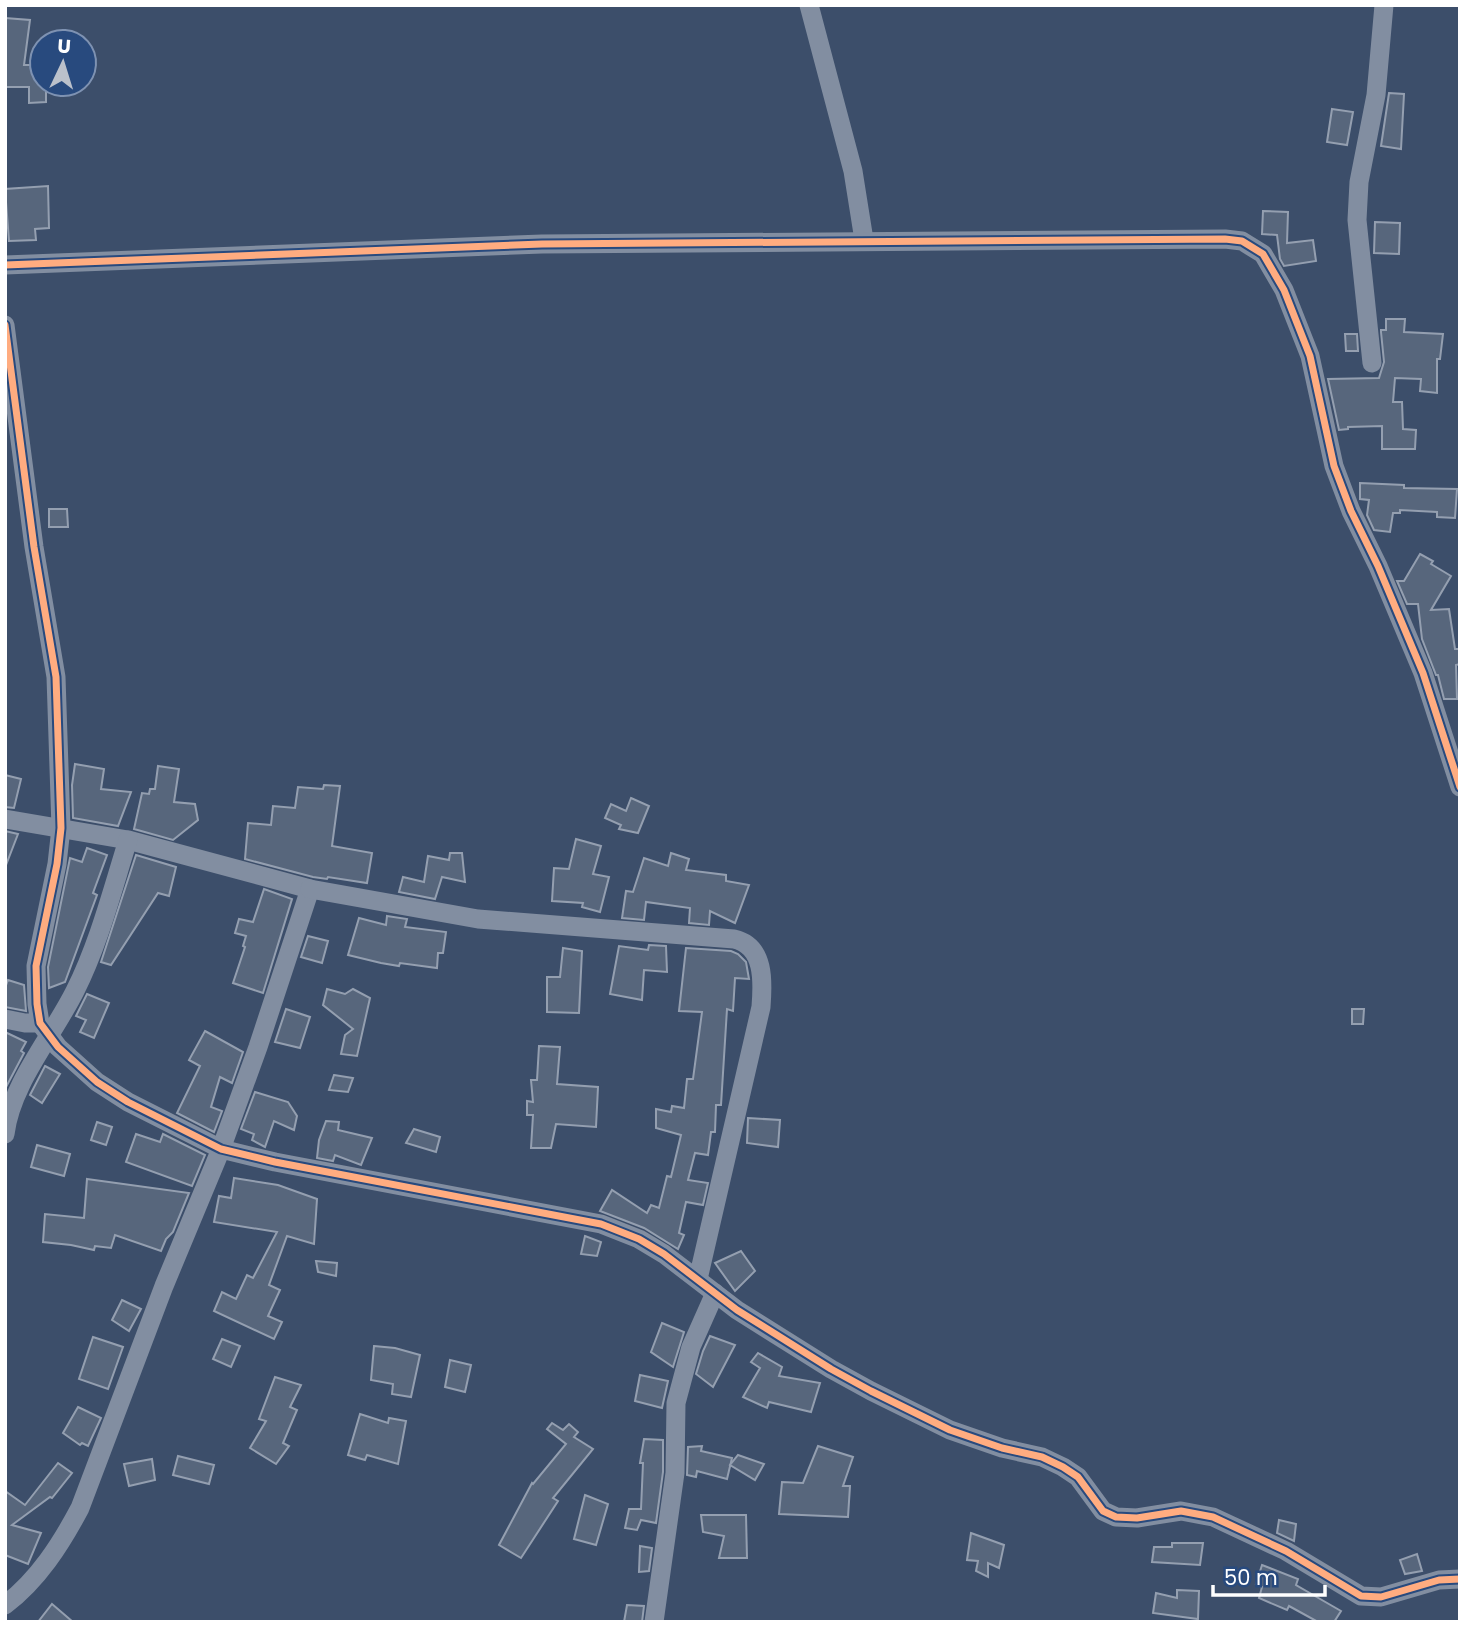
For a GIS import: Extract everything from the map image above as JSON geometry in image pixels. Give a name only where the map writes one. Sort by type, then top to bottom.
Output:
[{"type":"street","points":[[809,5],[853,171],[864,240]]},
{"type":"street","points":[[1373,363],[1357,220],[1359,182],[1376,95],[1384,5]]},
{"type":"street","points":[[5,265],[542,244],[864,240],[1242,241],[1263,254],[1284,290],[1310,356],[1334,466],[1351,511],[1378,566],[1423,673],[1460,787]]},
{"type":"street","points":[[5,325],[34,547],[56,677],[61,781],[61,828],[57,863],[36,966],[37,1004],[45,1030],[75,1063],[118,1095],[221,1149],[275,1162],[601,1224],[620,1230],[664,1254],[737,1310],[872,1391],[950,1430],[1002,1448],[1042,1457],[1063,1467],[1077,1477],[1103,1511],[1116,1517],[1137,1518],[1181,1511],[1213,1517],[1286,1550],[1361,1597],[1381,1597],[1439,1580],[1460,1579]]},
{"type":"street","points":[[5,819],[128,840],[310,889],[478,919],[734,939],[750,946],[759,961],[763,984],[757,1028],[698,1279]]},
{"type":"street","points":[[5,1134],[15,1095],[45,1030],[94,950],[128,840]]},
{"type":"street","points":[[5,1605],[27,1585],[64,1539],[80,1508],[147,1328],[221,1149],[310,889]]},
{"type":"street","points":[[5,1019],[45,1030]]},
{"type":"street","points":[[654,1622],[675,1473],[676,1403],[691,1347],[715,1293]]},
{"type":"building","points":[[5,18],[30,20],[24,65],[28,65],[28,87],[5,87]]},
{"type":"building","points":[[1389,93],[1404,94],[1401,149],[1381,146]]},
{"type":"building","points":[[29,98],[46,98],[46,102],[29,103]]},
{"type":"building","points":[[1332,109],[1353,112],[1347,145],[1327,142]]},
{"type":"building","points":[[48,186],[49,228],[35,229],[36,240],[9,241],[5,189]]},
{"type":"building","points":[[1263,211],[1288,212],[1287,243],[1313,240],[1316,261],[1284,266],[1280,259],[1277,235],[1262,234]]},
{"type":"building","points":[[1375,222],[1400,223],[1399,254],[1374,253]]},
{"type":"building","points":[[1386,319],[1405,319],[1404,332],[1443,334],[1440,359],[1437,359],[1437,393],[1420,391],[1421,379],[1395,378],[1393,402],[1402,402],[1403,429],[1416,430],[1415,449],[1382,449],[1382,426],[1348,427],[1339,430],[1328,379],[1379,378],[1384,362],[1381,330],[1386,330]]},
{"type":"building","points":[[1345,334],[1357,334],[1358,351],[1346,351]]},
{"type":"building","points":[[1360,483],[1404,485],[1404,488],[1457,489],[1455,518],[1437,517],[1437,512],[1400,510],[1400,513],[1393,513],[1390,532],[1374,530],[1367,515],[1369,500],[1360,499]]},
{"type":"building","points":[[49,509],[67,509],[68,527],[49,527]]},
{"type":"building","points":[[1420,554],[1451,576],[1431,610],[1449,609],[1455,649],[1460,649],[1460,664],[1456,665],[1457,699],[1444,699],[1438,675],[1422,639],[1418,604],[1407,604],[1397,581],[1404,581]]},
{"type":"building","points":[[75,764],[104,769],[101,789],[131,792],[118,826],[73,818],[72,785]]},
{"type":"building","points":[[158,766],[179,769],[174,802],[195,804],[198,820],[173,840],[134,829],[142,793],[149,794],[150,789],[155,789]]},
{"type":"building","points":[[5,775],[21,779],[14,808],[5,807]]},
{"type":"building","points":[[324,785],[340,786],[332,846],[372,853],[367,883],[313,877],[245,859],[248,823],[271,825],[273,806],[295,808],[298,787],[323,789]]},
{"type":"building","points":[[631,798],[649,806],[638,833],[619,829],[621,825],[605,818],[611,804],[626,811]]},
{"type":"building","points":[[5,831],[18,834],[6,865],[5,865]]},
{"type":"building","points":[[576,839],[601,846],[593,874],[609,877],[600,912],[582,907],[583,903],[552,901],[554,868],[569,869]]},
{"type":"building","points":[[87,848],[107,855],[93,893],[97,895],[65,982],[49,988],[48,967],[70,858],[82,862]]},
{"type":"building","points":[[450,853],[462,853],[465,882],[442,877],[435,899],[399,892],[403,877],[424,882],[428,856],[449,860]]},
{"type":"building","points":[[671,853],[689,859],[686,870],[726,875],[726,881],[749,885],[735,923],[710,911],[709,925],[689,923],[690,908],[646,902],[644,920],[622,918],[626,891],[633,892],[644,858],[668,866]]},
{"type":"building","points":[[136,855],[176,867],[169,896],[158,893],[111,965],[101,962]]},
{"type":"building","points":[[264,889],[292,899],[263,993],[233,983],[245,947],[246,936],[235,933],[239,919],[253,922]]},
{"type":"building","points":[[387,916],[407,919],[405,927],[446,932],[443,953],[438,953],[437,968],[400,963],[399,966],[348,955],[359,918],[386,925]]},
{"type":"building","points":[[308,936],[328,941],[322,963],[301,957]]},
{"type":"building","points":[[649,945],[666,946],[667,972],[644,970],[642,1000],[610,994],[619,946],[648,950]]},
{"type":"building","points":[[563,948],[582,951],[579,1013],[547,1012],[547,977],[560,977]]},
{"type":"building","points":[[686,948],[731,951],[738,954],[746,962],[749,979],[735,978],[733,1011],[727,1009],[721,1105],[716,1105],[715,1132],[711,1132],[708,1155],[695,1153],[688,1180],[708,1183],[703,1205],[686,1202],[679,1233],[684,1235],[678,1249],[644,1228],[600,1211],[612,1190],[647,1213],[651,1205],[659,1208],[667,1176],[671,1177],[681,1135],[656,1128],[656,1109],[671,1112],[672,1106],[684,1108],[687,1079],[693,1079],[702,1012],[679,1011]]},
{"type":"building","points":[[8,980],[24,985],[26,1011],[5,1007]]},
{"type":"building","points":[[327,989],[345,994],[353,989],[370,998],[357,1056],[341,1054],[345,1035],[353,1029],[323,1005]]},
{"type":"building","points":[[87,994],[109,1003],[94,1038],[80,1032],[86,1020],[76,1016]]},
{"type":"building","points":[[286,1009],[310,1017],[300,1048],[275,1042]]},
{"type":"building","points":[[1352,1009],[1364,1009],[1363,1024],[1352,1024]]},
{"type":"building","points":[[205,1031],[243,1052],[232,1083],[220,1077],[211,1107],[222,1111],[214,1132],[177,1113],[200,1066],[189,1060]]},
{"type":"building","points":[[5,1032],[26,1042],[21,1051],[24,1053],[5,1089]]},
{"type":"building","points":[[539,1046],[560,1047],[557,1084],[598,1087],[596,1127],[556,1124],[551,1148],[531,1148],[533,1115],[527,1115],[527,1101],[533,1102],[531,1080],[537,1080]]},
{"type":"building","points":[[45,1066],[60,1074],[42,1103],[30,1095]]},
{"type":"building","points":[[334,1075],[353,1078],[348,1092],[329,1090]]},
{"type":"building","points":[[255,1092],[288,1102],[297,1116],[294,1130],[274,1121],[265,1147],[252,1140],[254,1134],[241,1129]]},
{"type":"building","points":[[748,1118],[780,1120],[778,1147],[747,1143]]},
{"type":"building","points":[[326,1121],[339,1122],[338,1130],[372,1138],[361,1165],[335,1155],[333,1161],[317,1158],[319,1140]]},
{"type":"building","points":[[97,1122],[112,1127],[106,1145],[91,1140]]},
{"type":"building","points":[[414,1129],[440,1137],[436,1152],[406,1143]]},
{"type":"building","points":[[136,1134],[160,1142],[163,1134],[205,1155],[192,1186],[126,1162]]},
{"type":"building","points":[[37,1145],[70,1154],[64,1176],[31,1167]]},
{"type":"building","points":[[234,1178],[278,1185],[317,1199],[314,1244],[287,1236],[269,1285],[280,1290],[268,1316],[282,1322],[274,1339],[214,1311],[222,1292],[236,1299],[247,1275],[253,1278],[277,1232],[214,1222],[219,1196],[231,1198]]},
{"type":"building","points":[[87,1179],[189,1193],[173,1232],[166,1239],[161,1251],[115,1235],[111,1248],[95,1246],[94,1250],[43,1242],[45,1214],[84,1218]]},
{"type":"building","points":[[585,1236],[601,1242],[597,1256],[581,1254]]},
{"type":"building","points":[[741,1251],[755,1271],[735,1291],[715,1263]]},
{"type":"building","points":[[316,1261],[337,1263],[336,1276],[318,1272]]},
{"type":"building","points":[[122,1300],[141,1309],[129,1331],[112,1320]]},
{"type":"building","points":[[662,1323],[684,1332],[673,1367],[651,1352]]},
{"type":"building","points":[[710,1336],[735,1345],[713,1387],[696,1374]]},
{"type":"building","points":[[93,1337],[123,1347],[108,1389],[79,1379]]},
{"type":"building","points":[[222,1339],[240,1346],[231,1367],[213,1359]]},
{"type":"building","points":[[374,1346],[420,1355],[411,1397],[392,1394],[393,1384],[371,1380]]},
{"type":"building","points":[[758,1353],[782,1367],[779,1376],[820,1383],[811,1412],[769,1402],[767,1408],[743,1397],[760,1368],[751,1362]]},
{"type":"building","points":[[450,1360],[471,1365],[465,1392],[445,1387]]},
{"type":"building","points":[[640,1375],[668,1381],[662,1408],[635,1401]]},
{"type":"building","points":[[275,1377],[301,1385],[290,1407],[297,1410],[283,1443],[289,1446],[276,1464],[250,1448],[266,1421],[259,1419]]},
{"type":"building","points":[[78,1407],[101,1418],[88,1446],[82,1443],[80,1445],[63,1433]]},
{"type":"building","points":[[360,1414],[388,1423],[389,1418],[406,1421],[398,1464],[367,1455],[365,1460],[348,1455]]},
{"type":"building","points":[[552,1423],[563,1430],[569,1424],[578,1432],[574,1437],[593,1449],[553,1498],[558,1501],[521,1558],[499,1545],[532,1483],[566,1444],[547,1429]]},
{"type":"building","points":[[644,1439],[663,1440],[663,1472],[656,1523],[641,1520],[637,1530],[625,1528],[629,1509],[641,1509],[643,1463],[640,1463]]},
{"type":"building","points":[[702,1446],[701,1451],[732,1458],[727,1479],[697,1471],[696,1477],[687,1475],[688,1447]]},
{"type":"building","points":[[818,1446],[853,1457],[843,1486],[850,1486],[848,1517],[779,1514],[782,1482],[803,1483]]},
{"type":"building","points":[[738,1455],[764,1464],[755,1480],[730,1465]]},
{"type":"building","points":[[178,1456],[214,1465],[209,1484],[173,1475]]},
{"type":"building","points":[[152,1459],[155,1480],[129,1486],[124,1464]]},
{"type":"building","points":[[58,1463],[72,1473],[52,1498],[12,1525],[41,1533],[28,1564],[5,1555],[5,1491],[25,1505]]},
{"type":"building","points":[[585,1495],[608,1504],[596,1545],[574,1539]]},
{"type":"building","points":[[701,1515],[746,1515],[747,1558],[719,1558],[724,1536],[703,1532]]},
{"type":"building","points":[[1279,1520],[1296,1524],[1294,1541],[1277,1533]]},
{"type":"building","points":[[971,1533],[1004,1545],[999,1568],[988,1563],[988,1577],[976,1571],[978,1561],[967,1560]]},
{"type":"building","points":[[1172,1543],[1203,1543],[1200,1565],[1152,1562],[1154,1547],[1172,1547]]},
{"type":"building","points":[[640,1546],[652,1548],[649,1571],[639,1572]]},
{"type":"building","points":[[1417,1554],[1422,1571],[1405,1574],[1400,1560]]},
{"type":"building","points":[[1262,1565],[1298,1579],[1296,1585],[1341,1611],[1334,1622],[1318,1622],[1289,1606],[1287,1610],[1259,1598],[1262,1587],[1256,1584]]},
{"type":"building","points":[[1177,1590],[1199,1591],[1198,1619],[1153,1613],[1156,1593],[1177,1598]]},
{"type":"building","points":[[52,1604],[73,1622],[38,1622]]},
{"type":"building","points":[[627,1605],[644,1606],[642,1622],[624,1622]]},
{"type":"cycle path","points":[[5,265],[542,244],[1242,241],[1263,254],[1284,290],[1310,356],[1334,466],[1351,511],[1378,566],[1423,673],[1460,787]]},
{"type":"cycle path","points":[[5,325],[34,547],[56,677],[61,828],[57,864],[36,966],[37,1004],[40,1023],[58,1047],[97,1082],[128,1102],[221,1149],[275,1162],[601,1224],[639,1239],[664,1254],[737,1310],[871,1391],[950,1430],[1002,1448],[1042,1457],[1063,1467],[1078,1477],[1103,1511],[1116,1517],[1137,1518],[1181,1511],[1213,1517],[1286,1551],[1361,1596],[1381,1597],[1439,1580],[1460,1579]]}]
